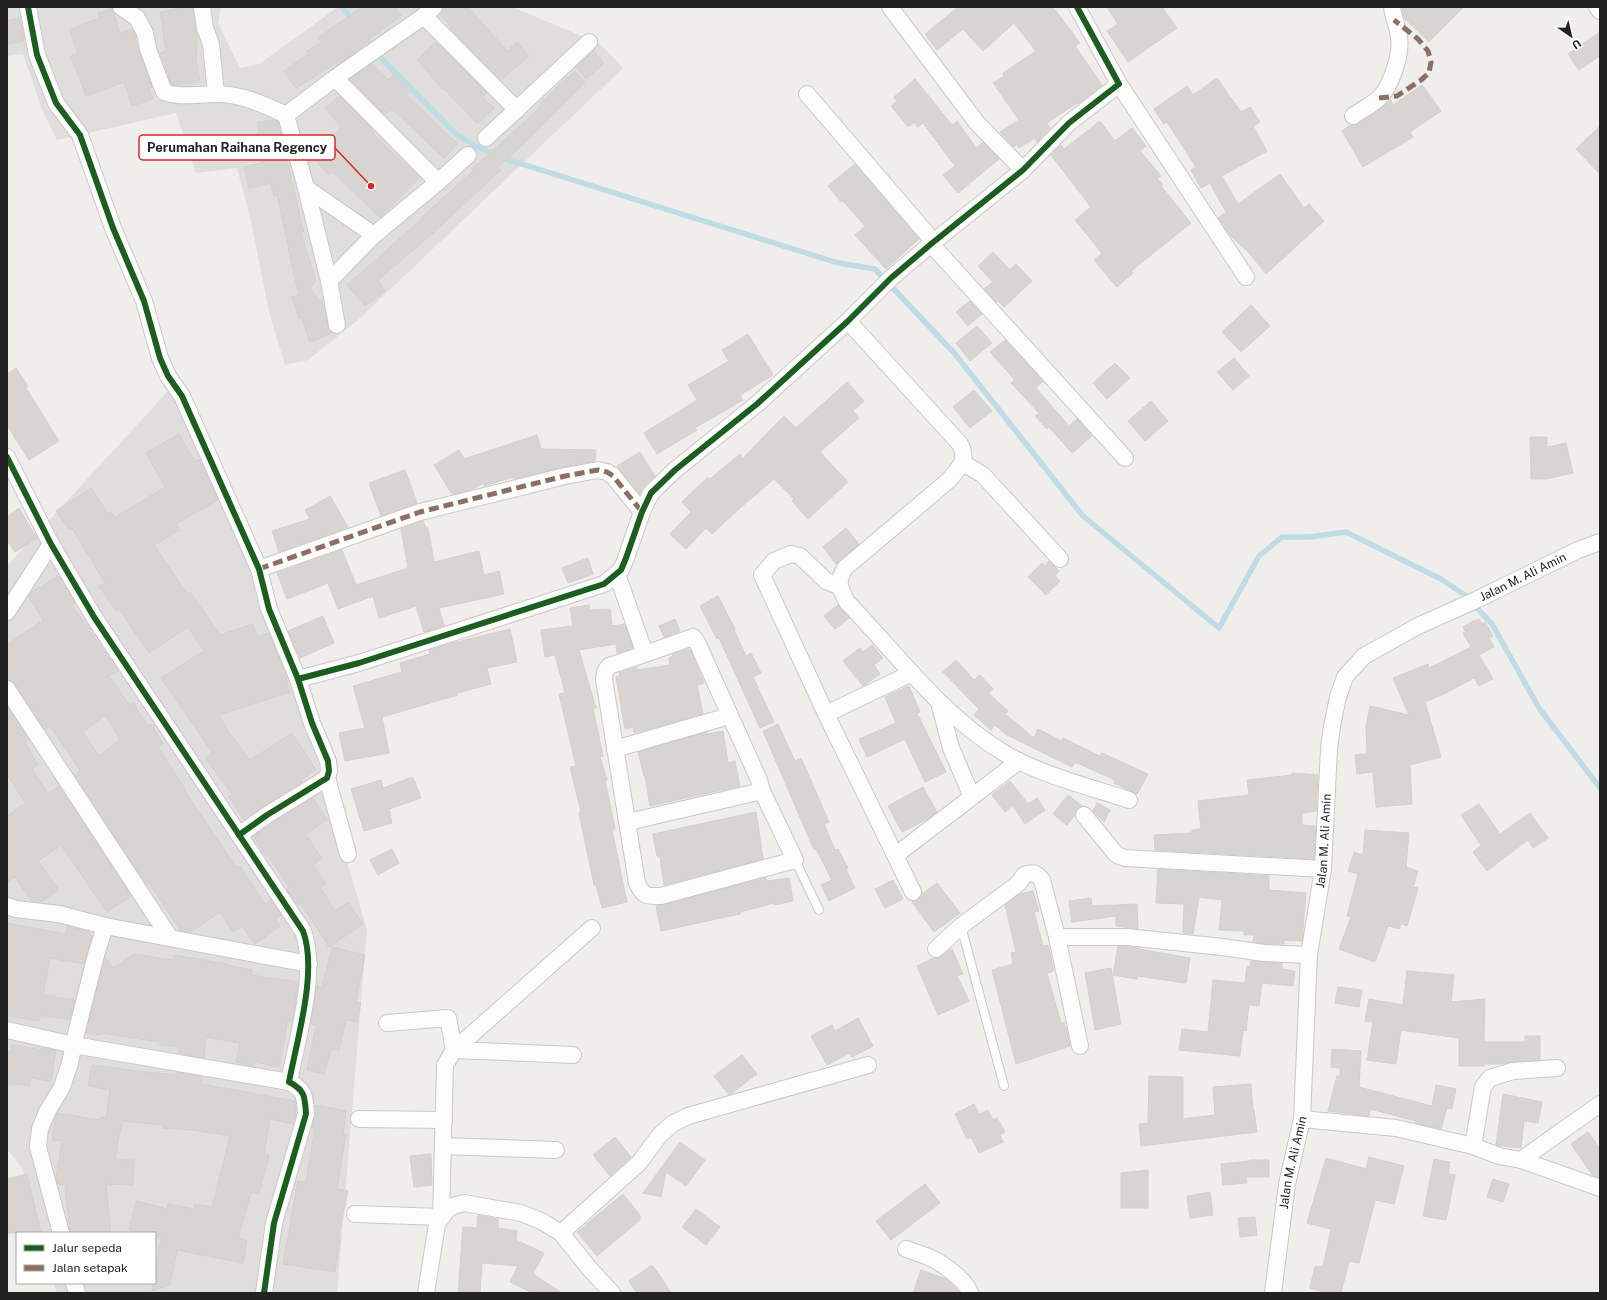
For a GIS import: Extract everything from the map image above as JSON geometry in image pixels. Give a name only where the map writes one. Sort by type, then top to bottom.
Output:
[{"type":"street","points":[[28,7],[37,55],[56,103],[80,135],[113,228],[144,301],[160,358],[168,376],[182,396],[259,569],[269,609],[298,680],[312,723],[328,761],[329,771],[327,778],[348,854]]},
{"type":"street","points":[[121,7],[137,18],[145,33],[148,49],[159,84],[164,92],[174,96],[216,94],[239,96],[265,105],[286,115],[329,281],[337,325]]},
{"type":"street","points":[[202,7],[205,28],[211,44],[216,94]]},
{"type":"street","points":[[890,7],[977,123],[1023,170]]},
{"type":"street","points":[[1077,7],[1119,84],[1246,277]]},
{"type":"street","points":[[1353,116],[1379,98],[1390,80],[1397,62],[1400,51],[1399,37],[1392,7]]},
{"type":"street","points":[[1597,7],[1600,11]]},
{"type":"street","points":[[286,115],[429,11],[517,110]]},
{"type":"street","points":[[486,138],[589,42]]},
{"type":"street","points":[[335,78],[438,182]]},
{"type":"street","points":[[298,680],[358,663],[604,584],[621,570],[642,512],[651,493],[658,486],[757,404],[848,321],[887,282],[932,243],[1023,170],[1069,123],[1119,84]]},
{"type":"street","points":[[807,94],[932,243],[1125,458]]},
{"type":"street","points":[[329,281],[374,235],[468,155]]},
{"type":"street","points":[[306,188],[374,235]]},
{"type":"street","points":[[848,321],[960,444],[964,453],[962,463],[949,480],[845,568],[840,577],[839,586],[847,602],[939,702],[960,721],[989,743],[1019,761],[1129,800]]},
{"type":"street","points":[[7,457],[52,544],[94,617],[303,931],[307,942],[309,964],[308,982],[289,1082]]},
{"type":"street","points":[[962,463],[983,475],[1060,559]]},
{"type":"street","points":[[259,569],[420,512],[565,476],[598,470],[607,472],[613,476],[642,512]]},
{"type":"street","name":"Jalan M. Ali Amin","points":[[1273,1293],[1287,1184],[1302,1119],[1309,955],[1323,869],[1330,742],[1338,697],[1345,677],[1364,656],[1418,626],[1470,603],[1578,550],[1600,542]]},
{"type":"street","points":[[7,612],[52,544]]},
{"type":"street","points":[[839,586],[826,581],[800,556],[792,554],[774,561],[762,575],[826,714],[913,892]]},
{"type":"street","points":[[617,574],[645,654]]},
{"type":"street","points":[[694,637],[759,780],[762,791],[795,860],[661,896],[646,896],[642,892],[637,883],[604,679],[605,672],[609,666],[615,662],[645,654],[694,637]]},
{"type":"street","points":[[826,714],[912,673]]},
{"type":"street","points":[[7,689],[170,938]]},
{"type":"street","points":[[939,702],[951,748],[972,797]]},
{"type":"street","points":[[615,749],[729,716]]},
{"type":"street","points":[[896,855],[1019,761]]},
{"type":"street","points":[[239,835],[267,815],[327,778]]},
{"type":"street","points":[[628,822],[762,791]]},
{"type":"street","points":[[1084,816],[1114,853],[1119,856],[1323,869]]},
{"type":"street","points":[[936,949],[961,926],[1019,883],[1024,875],[1032,872],[1038,874],[1042,880],[1057,937],[1080,1046]]},
{"type":"street","points":[[7,906],[16,909],[59,914],[105,926],[309,964]]},
{"type":"street","points":[[61,1232],[38,1146],[40,1129],[47,1112],[62,1087],[70,1063],[96,955],[105,926]]},
{"type":"street","points":[[441,1217],[445,1065],[454,1050],[592,928]]},
{"type":"street","points":[[1057,937],[1127,937],[1264,953],[1309,955]]},
{"type":"street","points":[[387,1023],[448,1018],[454,1050]]},
{"type":"street","points":[[7,1030],[74,1045],[289,1082],[299,1087],[305,1098],[306,1114],[274,1223],[264,1293]]},
{"type":"street","points":[[454,1050],[573,1055]]},
{"type":"street","points":[[561,1233],[639,1163],[659,1136],[672,1124],[688,1116],[868,1065]]},
{"type":"street","points":[[1473,1146],[1483,1087],[1490,1078],[1513,1071],[1556,1068]]},
{"type":"street","points":[[1521,1160],[1600,1104]]},
{"type":"street","points":[[359,1118],[444,1120]]},
{"type":"street","points":[[1302,1119],[1396,1128],[1473,1146],[1500,1156],[1521,1160],[1600,1188]]},
{"type":"street","points":[[443,1146],[556,1150]]},
{"type":"street","points":[[426,1293],[438,1224],[446,1210],[464,1203],[521,1213],[540,1220],[561,1233],[576,1249],[589,1268],[612,1293]]},
{"type":"street","points":[[355,1214],[441,1217]]},
{"type":"street","points":[[906,1249],[933,1259],[963,1280],[970,1293]]},
{"type":"lane","points":[[795,860],[819,910]]},
{"type":"lane","points":[[961,926],[1004,1086]]},
{"type":"shaded area","points":[[7,7],[221,7],[218,23],[240,68],[259,64],[338,7],[512,7],[599,43],[623,68],[358,320],[308,360],[285,365],[269,312],[250,217],[237,168],[196,173],[176,113],[57,140],[42,110],[23,54],[7,56]]},
{"type":"shaded area","points":[[169,390],[227,505],[273,629],[313,745],[367,930],[337,1293],[57,1293],[54,1284],[156,1284],[156,1232],[40,1232],[22,1168],[7,1149],[7,566]]},
{"type":"building","points":[[192,7],[197,40],[196,58],[200,82],[172,85],[160,53],[166,51],[160,12]]},
{"type":"building","points":[[362,7],[395,7],[401,16],[337,65],[336,63],[296,88],[284,71],[309,54],[307,51],[322,42],[318,38]]},
{"type":"building","points":[[443,7],[468,7],[507,51],[517,42],[529,56],[501,80],[450,29],[452,27],[440,14]]},
{"type":"building","points":[[958,7],[1053,7],[1080,43],[1075,46],[1102,85],[1078,104],[1077,103],[1047,123],[1050,128],[1037,142],[1035,138],[1019,148],[1017,144],[1014,147],[1000,132],[1019,120],[993,83],[1004,76],[1003,73],[1036,51],[1014,23],[983,51],[963,29],[937,50],[925,34]]},
{"type":"building","points":[[1107,7],[1162,7],[1177,28],[1128,62],[1107,31],[1118,24]]},
{"type":"building","points":[[1402,7],[1464,7],[1429,42],[1404,18]]},
{"type":"building","points":[[112,9],[120,33],[132,29],[152,88],[149,88],[153,99],[132,106],[124,82],[86,96],[71,56],[78,53],[69,30],[99,18],[98,13]]},
{"type":"building","points":[[20,18],[24,41],[7,44],[7,21]]},
{"type":"building","points":[[1600,32],[1600,56],[1579,70],[1568,54]]},
{"type":"building","points":[[436,42],[487,93],[482,97],[494,108],[478,124],[443,88],[442,89],[417,60]]},
{"type":"building","points":[[593,51],[604,63],[586,79],[576,67]]},
{"type":"building","points":[[372,64],[389,80],[393,75],[409,92],[406,95],[458,144],[444,158],[392,109],[385,115],[350,79]]},
{"type":"building","points":[[575,71],[585,83],[530,138],[498,167],[501,170],[433,233],[378,280],[385,291],[365,306],[347,285],[422,219],[421,218],[473,171],[472,169],[542,105],[541,104],[557,87]]},
{"type":"building","points":[[1217,78],[1241,112],[1250,107],[1260,122],[1253,126],[1267,151],[1222,176],[1238,204],[1280,174],[1304,208],[1309,204],[1324,221],[1266,274],[1250,254],[1230,235],[1218,218],[1226,212],[1210,183],[1201,188],[1191,170],[1196,167],[1167,122],[1164,124],[1154,109],[1187,86],[1193,95]]},
{"type":"building","points":[[915,79],[952,125],[957,121],[976,148],[983,142],[999,159],[958,193],[943,175],[955,166],[923,123],[918,127],[914,122],[908,127],[891,106],[897,101],[894,97]]},
{"type":"building","points":[[1422,85],[1441,111],[1410,132],[1413,137],[1363,167],[1342,131],[1350,125],[1358,124],[1391,100],[1393,105]]},
{"type":"building","points":[[340,96],[372,129],[371,130],[382,143],[420,177],[380,218],[333,172],[329,175],[311,156],[341,127],[325,108]]},
{"type":"building","points":[[275,120],[278,122],[304,233],[299,227],[316,281],[309,288],[322,302],[328,327],[333,333],[310,342],[302,318],[299,319],[292,297],[299,295],[277,195],[274,196],[271,183],[249,188],[244,167],[261,163],[258,122]]},
{"type":"building","points":[[1100,121],[1115,141],[1132,128],[1146,146],[1140,151],[1161,176],[1157,179],[1163,184],[1161,186],[1191,223],[1131,271],[1133,273],[1117,287],[1094,260],[1102,253],[1075,220],[1091,207],[1051,155],[1061,145],[1064,149]]},
{"type":"building","points":[[1600,126],[1600,174],[1576,149]]},
{"type":"building","points":[[855,164],[919,239],[886,269],[855,235],[865,226],[843,201],[841,202],[828,186]]},
{"type":"building","points":[[993,252],[1010,270],[1016,264],[1032,281],[1004,307],[998,301],[996,302],[984,289],[993,282],[978,266]]},
{"type":"building","points":[[970,301],[982,314],[968,326],[956,312]]},
{"type":"building","points":[[1251,305],[1270,326],[1241,352],[1222,332]]},
{"type":"building","points":[[977,326],[992,343],[970,361],[956,343]]},
{"type":"building","points":[[748,334],[773,375],[740,395],[743,400],[695,428],[697,430],[657,454],[644,433],[697,400],[688,385],[729,361],[722,350]]},
{"type":"building","points":[[1005,340],[1043,381],[1036,388],[1069,426],[1077,419],[1092,436],[1072,453],[1049,427],[1047,429],[1035,416],[1039,413],[1011,383],[1015,380],[990,352]]},
{"type":"building","points":[[1234,358],[1249,376],[1233,390],[1217,372]]},
{"type":"building","points":[[1115,363],[1130,378],[1107,399],[1093,383]]},
{"type":"building","points":[[16,368],[28,386],[26,388],[59,441],[29,460],[7,425],[7,374]]},
{"type":"building","points":[[847,382],[864,401],[853,411],[859,418],[820,452],[848,482],[808,519],[792,501],[794,499],[774,479],[712,534],[706,528],[686,549],[670,534],[691,512],[682,502],[708,477],[710,479],[740,454],[743,458],[784,416],[796,428]]},
{"type":"building","points":[[974,390],[992,411],[970,428],[953,407]]},
{"type":"building","points":[[1151,401],[1168,421],[1145,441],[1128,421]]},
{"type":"building","points":[[179,434],[195,462],[199,459],[218,500],[176,524],[180,530],[154,545],[187,594],[190,592],[220,635],[253,624],[257,637],[269,633],[282,665],[290,692],[219,715],[228,731],[250,760],[292,733],[316,770],[301,780],[302,782],[244,820],[229,797],[232,794],[205,758],[212,752],[161,678],[204,651],[188,627],[149,653],[119,609],[116,611],[99,586],[105,583],[72,528],[69,530],[56,511],[91,488],[108,514],[111,512],[114,518],[165,487],[146,453]]},
{"type":"building","points":[[537,435],[541,449],[596,450],[595,461],[514,479],[513,477],[484,486],[483,483],[471,490],[452,494],[434,465],[459,450],[464,459]]},
{"type":"building","points":[[1530,437],[1547,437],[1547,447],[1566,443],[1573,473],[1546,479],[1531,479]]},
{"type":"building","points":[[640,452],[655,476],[644,486],[640,494],[617,466]]},
{"type":"building","points":[[405,470],[417,503],[381,516],[369,483]]},
{"type":"building","points":[[330,496],[348,527],[279,552],[272,531],[310,519],[305,510]]},
{"type":"building","points":[[19,508],[37,538],[15,552],[7,540],[7,517]]},
{"type":"building","points":[[423,521],[426,528],[428,528],[434,562],[479,551],[484,575],[499,571],[504,594],[439,608],[444,626],[424,632],[416,606],[379,618],[373,596],[338,609],[328,583],[287,599],[277,573],[342,550],[356,585],[405,569],[408,567],[401,529]]},
{"type":"building","points":[[846,528],[859,544],[836,564],[823,547]]},
{"type":"building","points":[[588,558],[593,574],[568,583],[562,568]]},
{"type":"building","points":[[1049,561],[1059,571],[1055,576],[1060,581],[1046,595],[1028,577],[1042,563],[1045,566]]},
{"type":"building","points":[[59,576],[75,603],[72,605],[118,671],[109,676],[130,706],[134,703],[147,726],[151,724],[163,744],[158,747],[185,789],[184,790],[237,868],[240,866],[265,904],[271,900],[281,915],[275,919],[280,926],[255,944],[242,926],[233,932],[220,912],[190,932],[181,931],[149,883],[147,885],[75,775],[80,770],[50,726],[45,729],[15,684],[12,681],[7,680],[7,645],[43,620],[28,596],[30,593]],"holes":[[[106,715],[120,740],[99,756],[83,732]]]},
{"type":"building","points":[[718,596],[735,629],[734,630],[746,656],[751,653],[761,673],[753,677],[774,722],[760,728],[719,638],[717,639],[700,606]]},
{"type":"building","points":[[589,605],[590,610],[610,609],[612,626],[625,624],[633,648],[617,653],[616,644],[579,650],[596,708],[593,708],[603,756],[600,757],[607,780],[605,780],[615,829],[612,830],[627,902],[602,908],[596,885],[594,885],[579,813],[581,812],[570,767],[576,766],[559,694],[565,693],[555,655],[545,657],[541,630],[573,626],[570,608]]},
{"type":"building","points":[[838,605],[849,618],[835,629],[824,616]]},
{"type":"building","points":[[323,616],[334,643],[300,658],[288,631]]},
{"type":"building","points":[[675,619],[680,631],[664,637],[659,626]]},
{"type":"building","points":[[1479,619],[1482,624],[1485,622],[1493,636],[1489,638],[1494,647],[1479,655],[1493,679],[1479,686],[1474,678],[1425,702],[1441,757],[1410,765],[1412,804],[1376,807],[1373,772],[1357,774],[1355,755],[1367,754],[1366,726],[1370,706],[1409,715],[1393,678],[1428,664],[1429,668],[1471,647],[1463,633],[1466,632],[1463,627]]},
{"type":"building","points":[[510,629],[517,662],[487,668],[491,684],[457,693],[458,695],[382,717],[389,753],[345,761],[339,733],[365,728],[353,686],[402,672],[400,663],[430,654],[429,650]]},
{"type":"building","points":[[872,645],[883,658],[874,665],[880,674],[863,686],[843,661],[860,648],[863,652]]},
{"type":"building","points":[[688,649],[691,651],[704,683],[697,685],[703,714],[634,733],[633,727],[625,729],[616,677],[620,676],[619,673],[637,667],[637,670],[670,665],[669,658],[673,656],[672,655]]},
{"type":"building","points":[[956,660],[974,680],[980,675],[993,689],[988,693],[1008,711],[1005,714],[1034,738],[1038,729],[1062,741],[1063,738],[1100,756],[1102,753],[1148,774],[1137,794],[1114,783],[1115,780],[1075,762],[1072,767],[1007,735],[995,725],[991,730],[974,715],[979,709],[943,672]]},
{"type":"building","points":[[909,686],[920,712],[917,713],[946,772],[925,782],[905,739],[867,757],[859,739],[896,723],[885,697]]},
{"type":"building","points":[[7,706],[29,740],[25,742],[38,765],[32,768],[48,794],[59,786],[131,896],[107,912],[61,845],[38,861],[59,890],[41,902],[32,901],[15,877],[7,883],[7,816],[25,803],[7,774]]},
{"type":"building","points":[[778,724],[795,761],[801,758],[829,822],[824,824],[835,850],[838,849],[848,868],[846,869],[855,888],[829,901],[821,885],[832,880],[816,849],[814,850],[763,731]]},
{"type":"building","points":[[723,731],[728,763],[735,761],[740,786],[650,806],[645,775],[644,776],[638,752],[707,732],[707,734]]},
{"type":"building","points":[[1292,773],[1318,775],[1316,811],[1302,813],[1302,825],[1315,826],[1316,828],[1314,859],[1155,850],[1154,835],[1192,833],[1192,830],[1201,829],[1198,801],[1249,795],[1247,780],[1292,775]]},
{"type":"building","points":[[413,777],[421,798],[389,809],[392,823],[364,831],[351,789],[381,780],[383,788]]},
{"type":"building","points":[[1010,781],[1028,804],[1037,798],[1045,810],[1025,824],[1013,806],[1005,812],[992,795]]},
{"type":"building","points":[[923,787],[937,812],[928,819],[902,832],[888,806]]},
{"type":"building","points":[[1068,795],[1082,806],[1078,808],[1075,815],[1067,825],[1053,814]]},
{"type":"building","points":[[313,798],[327,820],[306,834],[322,859],[313,865],[326,884],[320,887],[335,911],[348,902],[363,924],[329,947],[300,902],[297,904],[286,889],[289,887],[268,855],[266,856],[253,836]]},
{"type":"building","points":[[1097,803],[1110,810],[1104,822],[1093,811]]},
{"type":"building","points":[[1479,804],[1500,834],[1530,813],[1548,838],[1533,848],[1528,840],[1487,871],[1473,852],[1481,845],[1461,815]]},
{"type":"building","points":[[756,812],[763,859],[664,885],[660,856],[657,856],[653,834]]},
{"type":"building","points":[[1365,830],[1409,833],[1406,867],[1418,871],[1413,887],[1418,888],[1407,926],[1401,924],[1399,929],[1388,926],[1375,962],[1339,949],[1351,917],[1347,916],[1358,874],[1348,871],[1354,852],[1363,855]]},
{"type":"building","points":[[392,849],[399,863],[378,875],[370,860]]},
{"type":"building","points":[[1158,869],[1269,876],[1269,890],[1306,893],[1302,941],[1284,940],[1284,944],[1265,944],[1253,942],[1254,935],[1244,935],[1244,931],[1219,930],[1222,900],[1199,897],[1193,934],[1183,933],[1184,904],[1156,903]]},
{"type":"building","points":[[766,878],[767,881],[789,878],[793,901],[774,905],[774,903],[740,912],[740,914],[661,931],[656,906]]},
{"type":"building","points":[[893,880],[903,899],[885,908],[875,889]]},
{"type":"building","points":[[937,883],[960,913],[934,932],[912,902],[918,900],[922,894]]},
{"type":"building","points":[[1033,891],[1039,911],[1034,912],[1043,946],[1048,945],[1054,971],[1047,973],[1061,1023],[1064,1022],[1066,1027],[1070,1046],[1016,1064],[992,970],[1013,964],[1011,953],[1016,952],[1005,905],[1020,894]]},
{"type":"building","points":[[1091,898],[1092,906],[1137,904],[1138,929],[1116,926],[1116,916],[1072,922],[1069,901]]},
{"type":"building","points":[[7,923],[65,934],[67,926],[88,931],[92,937],[84,964],[50,958],[43,995],[75,1000],[70,1020],[40,1015],[39,1021],[7,1016]]},
{"type":"building","points":[[1118,946],[1139,948],[1190,958],[1186,983],[1137,976],[1137,979],[1113,975]]},
{"type":"building","points":[[332,947],[365,955],[356,1002],[361,1003],[357,1022],[346,1020],[339,1051],[331,1049],[324,1074],[307,1070],[316,1025],[311,1024],[317,986],[322,987]]},
{"type":"building","points":[[952,949],[963,974],[957,976],[969,1001],[938,1015],[917,966],[934,958],[938,958]]},
{"type":"building","points":[[134,954],[173,960],[174,955],[228,964],[226,965],[252,970],[251,975],[298,982],[292,1021],[288,1020],[279,1067],[255,1062],[254,1066],[236,1062],[240,1043],[206,1037],[204,1058],[179,1053],[180,1047],[160,1045],[160,1042],[101,1033],[101,1035],[86,1033],[105,957],[113,968]]},
{"type":"building","points":[[1251,961],[1282,963],[1282,969],[1295,971],[1293,986],[1262,983],[1259,1006],[1249,1005],[1246,1031],[1243,1030],[1240,1056],[1179,1050],[1182,1029],[1208,1032],[1213,980],[1245,983],[1247,966],[1250,967]]},
{"type":"building","points":[[1111,968],[1121,1024],[1095,1030],[1085,973]]},
{"type":"building","points":[[1407,971],[1454,975],[1451,1002],[1485,999],[1484,1042],[1525,1042],[1525,1036],[1540,1036],[1540,1060],[1503,1064],[1484,1064],[1484,1066],[1459,1066],[1459,1038],[1401,1030],[1396,1064],[1367,1060],[1373,1022],[1365,1021],[1369,999],[1403,1005]]},
{"type":"building","points":[[1338,987],[1362,990],[1359,1007],[1335,1003]]},
{"type":"building","points":[[858,1018],[873,1046],[852,1057],[850,1053],[827,1065],[811,1036],[832,1025],[835,1031]]},
{"type":"building","points":[[12,1045],[56,1051],[51,1081],[30,1078],[29,1086],[7,1083],[7,1051],[11,1052]]},
{"type":"building","points":[[1332,1049],[1361,1051],[1359,1087],[1432,1106],[1436,1085],[1456,1089],[1452,1109],[1447,1108],[1441,1129],[1415,1123],[1416,1121],[1370,1109],[1369,1116],[1328,1111],[1337,1076],[1340,1076],[1340,1068],[1331,1067]]},
{"type":"building","points":[[742,1055],[757,1074],[729,1095],[714,1076]]},
{"type":"building","points":[[92,1065],[177,1075],[177,1072],[202,1077],[202,1084],[295,1101],[296,1113],[293,1124],[270,1119],[264,1154],[269,1156],[259,1194],[251,1192],[238,1238],[247,1240],[243,1263],[177,1250],[170,1285],[152,1291],[153,1284],[156,1284],[156,1268],[161,1237],[156,1236],[156,1232],[140,1232],[129,1229],[136,1201],[167,1209],[168,1204],[194,1209],[195,1204],[212,1207],[230,1136],[193,1130],[162,1128],[163,1125],[122,1121],[115,1160],[134,1160],[133,1185],[106,1184],[111,1232],[70,1232],[65,1185],[58,1184],[56,1178],[62,1141],[52,1140],[56,1116],[58,1113],[100,1120],[100,1117],[106,1118],[110,1090],[88,1086]]},
{"type":"building","points":[[1149,1076],[1183,1077],[1183,1119],[1215,1115],[1213,1087],[1251,1084],[1253,1110],[1257,1132],[1141,1146],[1139,1124],[1148,1123]]},
{"type":"building","points":[[1503,1094],[1542,1102],[1538,1123],[1524,1121],[1521,1148],[1496,1145]]},
{"type":"building","points":[[974,1104],[979,1114],[988,1110],[993,1120],[997,1118],[1005,1132],[1000,1135],[1003,1142],[979,1153],[971,1137],[967,1139],[955,1114]]},
{"type":"building","points":[[315,1105],[346,1111],[343,1134],[346,1134],[337,1189],[348,1191],[338,1237],[340,1237],[335,1272],[283,1264],[298,1181],[306,1182],[315,1128],[312,1127],[315,1116]]},
{"type":"building","points":[[1588,1132],[1600,1149],[1600,1178],[1593,1176],[1571,1144]]},
{"type":"building","points":[[615,1137],[631,1157],[610,1176],[593,1155]]},
{"type":"building","points":[[680,1142],[705,1160],[686,1186],[666,1172],[661,1197],[643,1193]]},
{"type":"building","points":[[431,1154],[432,1185],[414,1187],[410,1156]]},
{"type":"building","points":[[1369,1157],[1404,1166],[1394,1204],[1375,1200],[1359,1263],[1349,1261],[1341,1293],[1320,1293],[1321,1291],[1310,1288],[1315,1266],[1323,1267],[1331,1229],[1307,1223],[1326,1158],[1366,1169]]},
{"type":"building","points":[[1434,1159],[1450,1162],[1448,1174],[1455,1175],[1446,1220],[1423,1216]]},
{"type":"building","points":[[1250,1160],[1269,1160],[1269,1177],[1246,1177],[1247,1183],[1223,1185],[1221,1164]]},
{"type":"building","points":[[1148,1170],[1148,1208],[1121,1208],[1121,1173]]},
{"type":"building","points":[[27,1174],[41,1232],[7,1233],[7,1179]]},
{"type":"building","points":[[1493,1179],[1509,1184],[1503,1202],[1487,1197]]},
{"type":"building","points":[[925,1184],[940,1203],[891,1240],[876,1221]]},
{"type":"building","points":[[1210,1192],[1213,1215],[1190,1218],[1187,1196]]},
{"type":"building","points":[[623,1194],[640,1215],[640,1220],[597,1256],[577,1232]]},
{"type":"building","points":[[696,1209],[720,1227],[706,1245],[682,1227]]},
{"type":"building","points":[[478,1215],[498,1219],[498,1228],[517,1231],[516,1240],[544,1253],[533,1274],[562,1293],[533,1293],[510,1282],[518,1266],[482,1263],[480,1293],[458,1293],[463,1227],[477,1228]]},
{"type":"building","points":[[1255,1217],[1257,1235],[1240,1237],[1238,1218]]},
{"type":"building","points":[[652,1265],[671,1293],[637,1293],[629,1281]]},
{"type":"building","points":[[921,1270],[946,1279],[960,1293],[913,1293]]},
{"type":"waterway","points":[[342,7],[353,21]]},
{"type":"waterway","points":[[364,36],[380,57],[457,135],[476,146],[506,159],[838,263],[875,269],[955,354],[1083,516],[1219,628],[1259,556],[1282,537],[1309,537],[1346,532],[1441,579],[1465,595],[1492,624],[1539,708],[1600,788]]},
{"type":"marked path","points":[[1379,98],[1397,96],[1429,73],[1431,62],[1428,51],[1418,39],[1394,20]]},
{"type":"marked path","points":[[259,569],[420,512],[565,476],[598,470],[607,472],[613,476],[642,512]]},
{"type":"cycle path","points":[[28,7],[37,55],[56,103],[80,135],[113,228],[144,301],[160,358],[168,376],[182,396],[259,569],[269,609],[298,679],[312,723],[328,761],[329,771],[327,778],[267,815],[239,835]]},
{"type":"cycle path","points":[[298,679],[359,663],[604,584],[621,570],[642,512],[651,493],[675,470],[757,404],[848,321],[891,278],[1023,170],[1069,123],[1119,84],[1077,7]]},
{"type":"cycle path","points":[[7,457],[51,544],[94,617],[303,931],[307,947],[307,985],[305,1005],[289,1082],[301,1091],[305,1103],[306,1114],[274,1223],[264,1293]]},
{"type":"place","name":"Perumahan Raihana Regency","points":[[371,186]]}]
